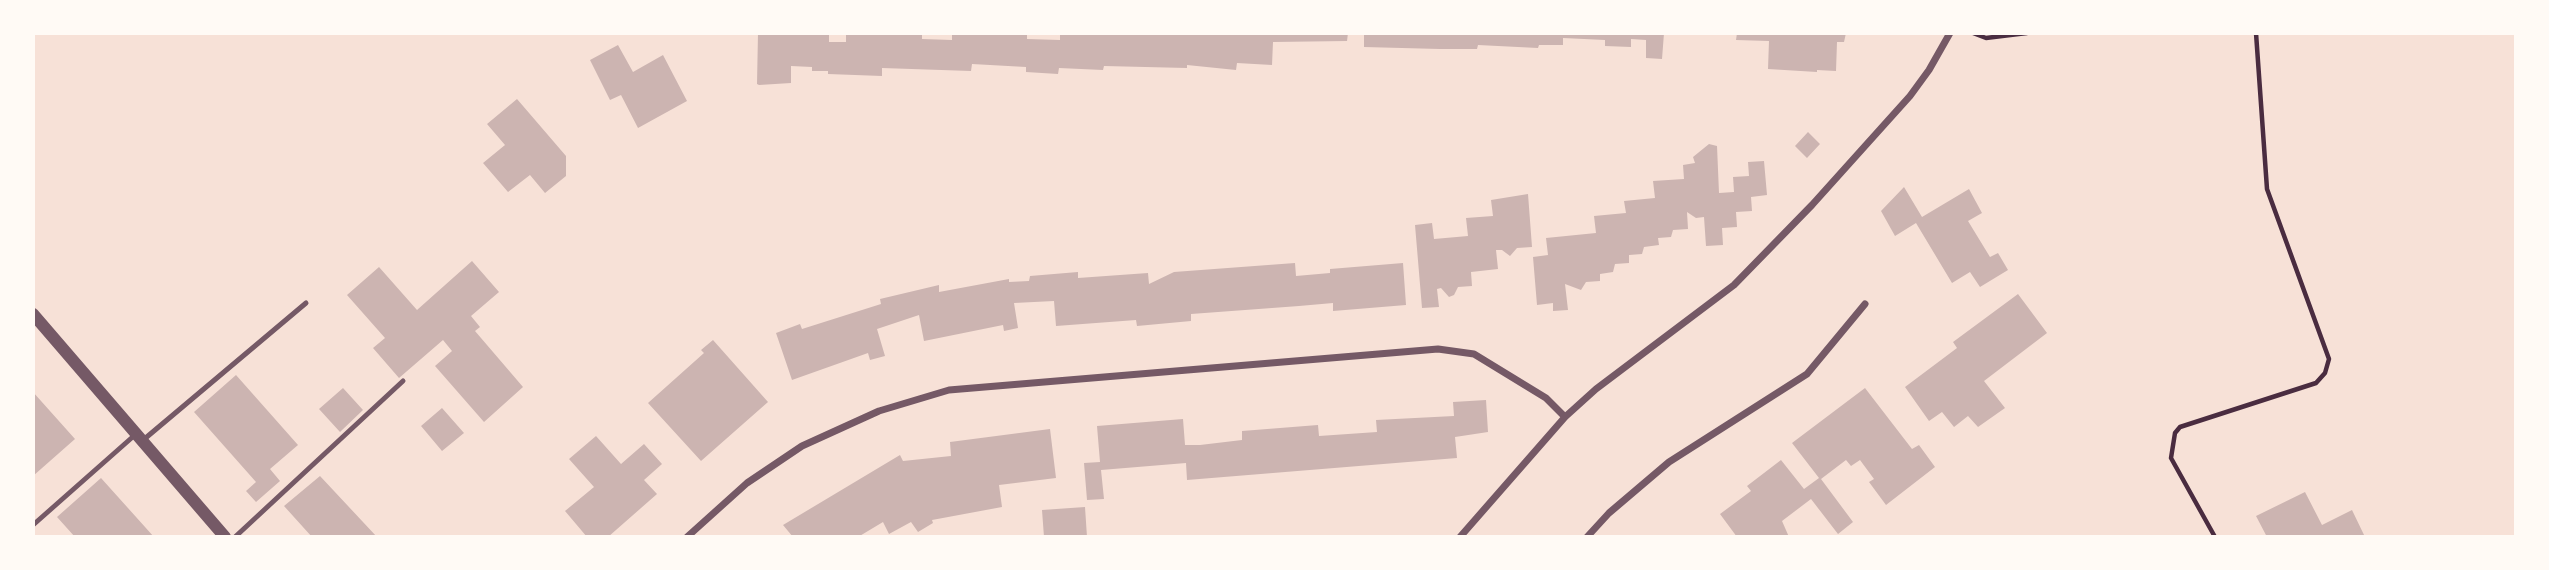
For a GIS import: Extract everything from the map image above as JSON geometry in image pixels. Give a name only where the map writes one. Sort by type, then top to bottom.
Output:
[{"type":"street","points":[[1460,537],[1565,416],[1596,389],[1734,285],[1910,96],[1929,70],[1950,33]]},
{"type":"street","points":[[1587,537],[1609,513],[1669,462],[1807,374],[1865,304]]},
{"type":"street","points":[[33,314],[225,537]]},
{"type":"street","points":[[687,537],[747,483],[802,446],[879,411],[949,390],[1438,349],[1474,354],[1546,398],[1565,416]]},
{"type":"lane","points":[[33,525],[306,303]]},
{"type":"lane","points":[[234,537],[403,382]]},
{"type":"path","points":[[1973,33],[1986,38],[2027,33]]},
{"type":"path","points":[[2215,537],[2171,458],[2175,433],[2180,427],[2316,383],[2325,373],[2329,359],[2267,188],[2256,33]]},
{"type":"building","points":[[758,33],[829,33],[829,42],[846,42],[846,33],[922,33],[922,39],[952,40],[952,33],[1027,33],[1027,39],[1060,40],[1060,33],[1348,33],[1347,41],[1273,42],[1272,65],[1237,63],[1236,70],[1187,65],[1187,68],[1104,66],[1103,70],[1059,68],[1058,74],[1026,72],[1026,67],[972,64],[971,71],[882,68],[882,76],[828,74],[828,71],[812,71],[812,67],[791,66],[791,83],[759,85]]},
{"type":"building","points":[[1364,33],[1664,33],[1662,59],[1646,58],[1646,40],[1631,39],[1631,47],[1605,46],[1605,40],[1563,38],[1563,45],[1539,45],[1538,48],[1478,45],[1477,49],[1440,49],[1364,47]]},
{"type":"building","points":[[1737,33],[1846,33],[1844,42],[1837,42],[1836,71],[1817,72],[1768,69],[1769,41],[1736,40]]},
{"type":"building","points":[[618,45],[633,72],[663,55],[687,101],[638,128],[621,95],[610,100],[590,60]]},
{"type":"building","points":[[517,99],[566,156],[566,176],[545,193],[530,175],[508,192],[483,163],[505,145],[487,124]]},
{"type":"building","points":[[1808,132],[1820,144],[1807,158],[1795,146]]},
{"type":"building","points":[[1709,144],[1717,146],[1719,193],[1734,192],[1733,177],[1749,176],[1748,162],[1764,161],[1767,195],[1751,197],[1752,211],[1736,212],[1737,227],[1722,228],[1723,245],[1706,246],[1704,217],[1696,218],[1687,212],[1688,229],[1673,230],[1671,237],[1658,238],[1659,245],[1644,247],[1642,254],[1629,255],[1629,263],[1615,264],[1613,272],[1600,274],[1600,281],[1586,282],[1581,290],[1565,284],[1568,310],[1553,311],[1553,303],[1537,305],[1533,257],[1548,255],[1546,238],[1596,233],[1594,216],[1626,213],[1624,201],[1655,198],[1653,181],[1684,179],[1683,165],[1695,163],[1693,157]]},
{"type":"building","points":[[1904,187],[1922,217],[1969,189],[1982,213],[1968,221],[1990,257],[1998,253],[2008,270],[1980,287],[1970,272],[1952,283],[1916,223],[1895,236],[1881,211]]},
{"type":"building","points":[[1528,194],[1532,247],[1517,248],[1510,256],[1502,250],[1496,250],[1498,269],[1471,272],[1472,286],[1458,287],[1454,295],[1449,297],[1441,288],[1437,289],[1439,307],[1422,308],[1415,225],[1432,223],[1434,239],[1468,236],[1466,218],[1493,216],[1491,200]]},
{"type":"building","points":[[472,261],[499,292],[471,316],[480,327],[475,331],[523,387],[484,422],[435,366],[452,351],[443,340],[399,378],[373,348],[385,338],[347,295],[379,267],[417,310]]},
{"type":"building","points":[[1295,263],[1296,276],[1330,273],[1330,269],[1403,263],[1406,305],[1333,311],[1333,303],[1191,314],[1191,321],[1137,326],[1136,320],[1056,326],[1054,301],[1014,303],[1018,328],[1004,331],[1003,325],[924,341],[919,315],[877,329],[885,356],[870,360],[868,353],[792,380],[776,333],[800,324],[802,329],[881,304],[880,299],[939,285],[939,292],[1009,279],[1009,282],[1029,281],[1030,276],[1078,272],[1078,278],[1148,273],[1149,284],[1174,272]]},
{"type":"building","points":[[2018,294],[2047,333],[1984,381],[2005,408],[1978,427],[1968,416],[1954,427],[1942,412],[1929,421],[1905,387],[1957,348],[1953,342]]},
{"type":"building","points":[[713,340],[768,402],[701,461],[648,403],[704,353],[701,350]]},
{"type":"building","points":[[236,375],[298,445],[270,469],[280,481],[256,502],[246,491],[256,482],[194,412]]},
{"type":"building","points":[[343,388],[363,410],[340,432],[319,409]]},
{"type":"building","points":[[1865,388],[1912,449],[1919,445],[1935,467],[1886,505],[1869,482],[1874,479],[1860,460],[1851,466],[1846,460],[1821,479],[1853,522],[1838,534],[1811,499],[1782,521],[1789,537],[1737,537],[1720,514],[1751,491],[1747,486],[1781,460],[1804,489],[1819,478],[1792,443]]},
{"type":"building","points":[[33,392],[75,439],[33,476]]},
{"type":"building","points":[[1486,400],[1488,432],[1455,437],[1457,458],[1187,480],[1186,463],[1101,470],[1104,499],[1087,500],[1084,463],[1100,462],[1097,426],[1183,419],[1185,445],[1200,445],[1242,440],[1242,431],[1318,425],[1319,436],[1377,432],[1376,420],[1454,416],[1453,402]]},
{"type":"building","points":[[442,408],[464,433],[442,451],[421,426]]},
{"type":"building","points":[[1050,429],[1056,478],[999,485],[1002,507],[932,520],[933,523],[918,532],[911,522],[889,534],[883,522],[858,537],[793,537],[783,525],[900,455],[903,461],[951,456],[950,442]]},
{"type":"building","points":[[596,436],[621,464],[644,444],[662,464],[644,480],[657,494],[608,537],[587,537],[565,511],[594,487],[569,459]]},
{"type":"building","points":[[320,476],[377,537],[312,537],[284,506]]},
{"type":"building","points":[[101,478],[154,537],[75,537],[57,517]]},
{"type":"building","points":[[2305,492],[2322,525],[2352,510],[2365,537],[2267,537],[2256,516]]},
{"type":"building","points":[[1085,507],[1087,537],[1044,537],[1042,510]]}]
